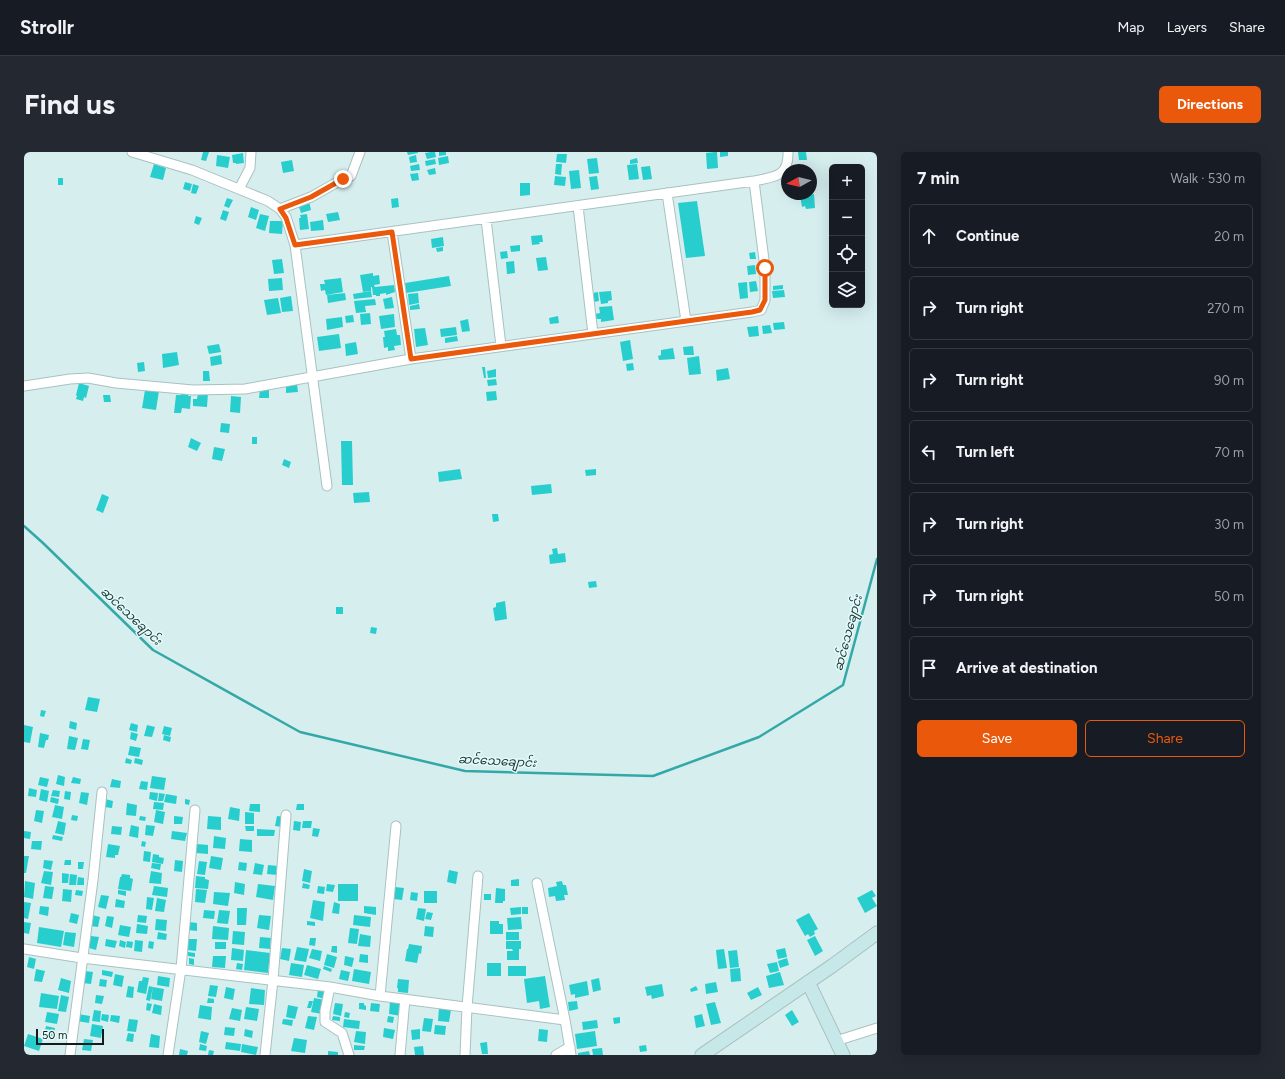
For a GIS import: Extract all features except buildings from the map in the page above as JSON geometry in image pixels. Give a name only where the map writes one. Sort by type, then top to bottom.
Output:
[{"type":"street","points":[[132,152],[192,170],[268,201],[280,209],[286,218],[295,245],[327,486]]},
{"type":"street","points":[[239,189],[250,168],[251,152]]},
{"type":"street","points":[[280,209],[311,197],[351,176],[360,152]]},
{"type":"street","points":[[295,245],[754,181],[777,176],[783,171],[788,161],[788,152]]},
{"type":"street","points":[[24,386],[70,379],[88,378],[116,383],[193,390],[245,389],[411,359],[760,310],[765,300],[765,268],[754,181]]},
{"type":"street","points":[[668,193],[686,321]]},
{"type":"street","points":[[578,206],[593,334]]},
{"type":"street","points":[[486,219],[501,346]]},
{"type":"street","points":[[392,232],[411,359]]},
{"type":"street","points":[[70,1055],[102,792]]},
{"type":"street","points":[[168,1055],[181,970],[195,810]]},
{"type":"street","points":[[266,1055],[286,815]]},
{"type":"street","points":[[380,996],[396,826]]},
{"type":"street","points":[[465,1055],[467,1007],[478,876]]},
{"type":"street","points":[[537,882],[570,1051],[556,1055]]},
{"type":"street","points":[[702,1055],[877,933]]},
{"type":"street","points":[[24,949],[82,958],[330,987],[380,996],[565,1020]]},
{"type":"street","points":[[808,982],[843,1055]]},
{"type":"street","points":[[330,987],[324,1011],[325,1022],[342,1033],[349,1055]]},
{"type":"street","points":[[400,1055],[405,999]]},
{"type":"street","points":[[836,1041],[877,1028]]},
{"type":"waterway","name":"ဆင်သေချောင်း","points":[[24,526],[153,650],[300,732],[465,771],[653,776],[759,737],[843,685],[877,559]]},
{"type":"route","points":[[343,179],[311,197],[280,209],[286,218],[295,245],[392,232],[411,359],[760,310],[765,300],[765,268]]}]
